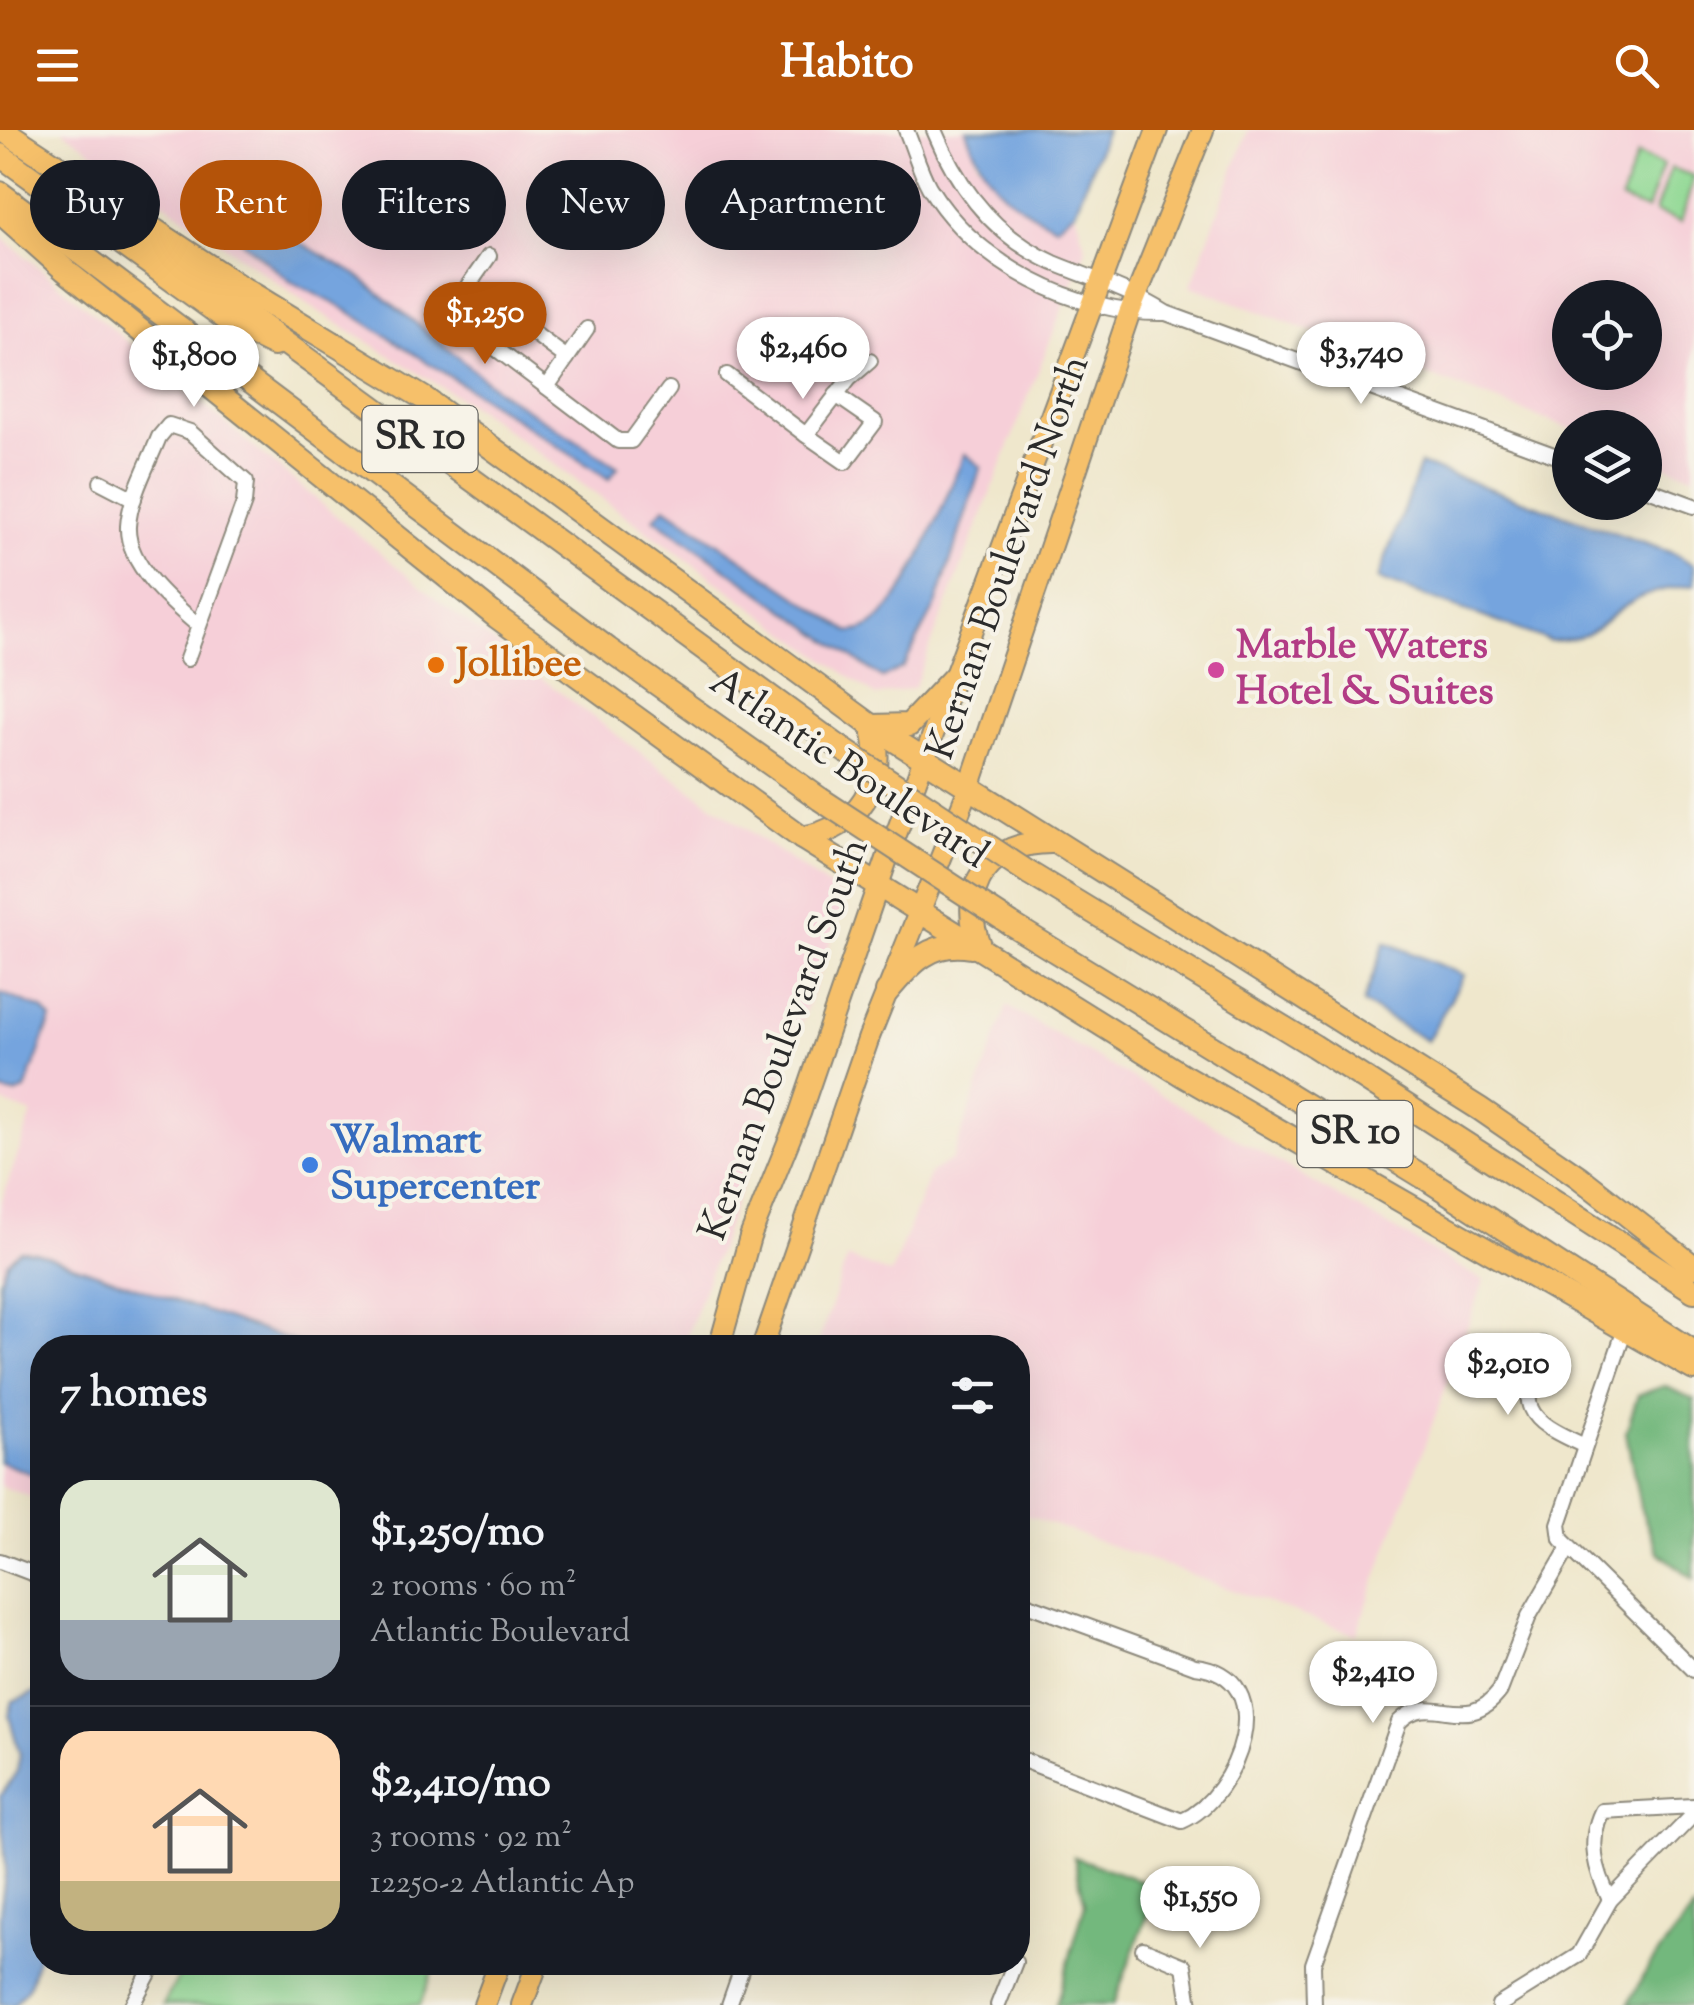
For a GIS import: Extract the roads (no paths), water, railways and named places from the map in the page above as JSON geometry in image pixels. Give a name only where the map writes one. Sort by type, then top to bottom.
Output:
[{"type":"highway","name":"Atlantic Boulevard","points":[[2,132],[646,611],[839,747],[1029,873],[1424,1115],[1694,1290]]},
{"type":"highway","points":[[2,132],[236,284],[425,398],[872,726],[1480,1110],[1579,1177],[1694,1267]]},
{"type":"highway","points":[[0,155],[240,329],[331,373]]},
{"type":"highway","name":"Atlantic Boulevard","points":[[0,193],[592,637],[820,799],[1010,924],[1415,1172],[1694,1352]]},
{"type":"highway","points":[[0,212],[65,270],[497,617],[802,838],[1184,1076],[1624,1332],[1694,1368]]},
{"type":"highway","points":[[872,726],[909,725],[959,672]]},
{"type":"highway","points":[[802,838],[838,827],[866,800],[878,764],[872,726]]},
{"type":"highway","points":[[980,948],[970,909],[984,871],[1015,846],[1055,842]]},
{"type":"highway","points":[[887,992],[919,957],[935,948],[956,944],[980,948]]},
{"type":"main road","name":"Kernan Boulevard North","points":[[924,759],[1157,130]]},
{"type":"main road","name":"Kernan Boulevard North","points":[[767,1335],[887,992],[969,788],[1133,304],[1203,130]]},
{"type":"main road","name":"Kernan Boulevard South","points":[[723,1335],[750,1238],[800,1114],[924,759]]},
{"type":"main road","points":[[484,2005],[495,1975]]},
{"type":"main road","points":[[522,2005],[533,1975]]},
{"type":"street","points":[[906,130],[932,191],[980,245],[1043,286],[1091,302],[1133,304],[1166,313],[1552,454]]},
{"type":"street","points":[[934,130],[964,190],[1005,233],[1055,263],[1100,278],[1133,304]]},
{"type":"street","points":[[489,256],[449,313],[618,442],[630,441],[669,390]]},
{"type":"street","points":[[468,285],[567,358]]},
{"type":"street","points":[[548,387],[588,329]]},
{"type":"street","points":[[806,435],[836,395],[870,362]]},
{"type":"street","points":[[727,375],[845,462],[875,422],[836,395]]},
{"type":"street","points":[[187,659],[244,504],[246,482],[190,432],[169,425],[159,437],[134,499],[127,530],[136,553],[164,597],[199,626]]},
{"type":"street","points":[[101,482],[134,499]]},
{"type":"street","points":[[1662,494],[1694,506]]},
{"type":"street","points":[[1624,1332],[1559,1524],[1568,1549],[1694,1670]]},
{"type":"street","points":[[1542,1344],[1526,1397],[1530,1414],[1545,1428],[1584,1446]]},
{"type":"street","points":[[1314,2005],[1312,1964],[1399,1722],[1409,1711],[1429,1709],[1471,1716],[1488,1707],[1500,1691],[1552,1570],[1568,1549]]},
{"type":"street","points":[[0,1562],[30,1572]]},
{"type":"street","points":[[1030,1605],[1195,1666],[1220,1669],[1236,1682],[1248,1709],[1243,1735],[1216,1799],[1182,1821],[1030,1763]]},
{"type":"street","points":[[1610,1900],[1595,1868],[1595,1829],[1602,1811],[1694,1806]]},
{"type":"street","points":[[1499,2005],[1579,1955],[1610,1900],[1694,1814]]},
{"type":"street","points":[[1143,1949],[1184,1966],[1190,2005]]},
{"type":"street","points":[[1177,2005],[1188,1974]]},
{"type":"street","points":[[132,2005],[149,1975]]},
{"type":"street","points":[[729,2005],[739,1975]]},
{"type":"street","points":[[998,2005],[1009,1975]]},
{"type":"water","points":[[966,130],[1106,130],[1075,211],[1056,226],[1024,209],[1000,189],[981,163]]},
{"type":"water","points":[[252,250],[313,250],[357,275],[500,392],[618,467],[609,479],[345,309],[290,281]]},
{"type":"water","points":[[965,454],[981,467],[936,605],[903,667],[882,678],[654,518],[665,507],[848,631],[867,628],[885,613],[902,590]]},
{"type":"water","points":[[1420,464],[1552,511],[1552,520],[1579,520],[1675,554],[1694,565],[1694,585],[1647,595],[1621,608],[1590,633],[1550,641],[1378,579]]},
{"type":"water","points":[[1385,942],[1464,975],[1427,1041],[1363,1003]]},
{"type":"water","points":[[0,993],[42,1009],[51,1019],[25,1090],[15,1094],[0,1091]]},
{"type":"water","points":[[20,1250],[36,1252],[275,1335],[30,1335],[30,1473],[0,1462],[0,1281],[7,1262]]},
{"type":"water","points":[[30,1695],[32,1975],[14,2005],[0,2005],[0,1915],[6,1869],[0,1797],[17,1771],[20,1755],[9,1716],[13,1701]]},
{"type":"place","name":"Jollibee","points":[[436,665]]},
{"type":"place","name":"Marble Waters Hotel & Suites","points":[[1216,670]]},
{"type":"place","name":"Walmart Supercenter","points":[[310,1165]]}]
